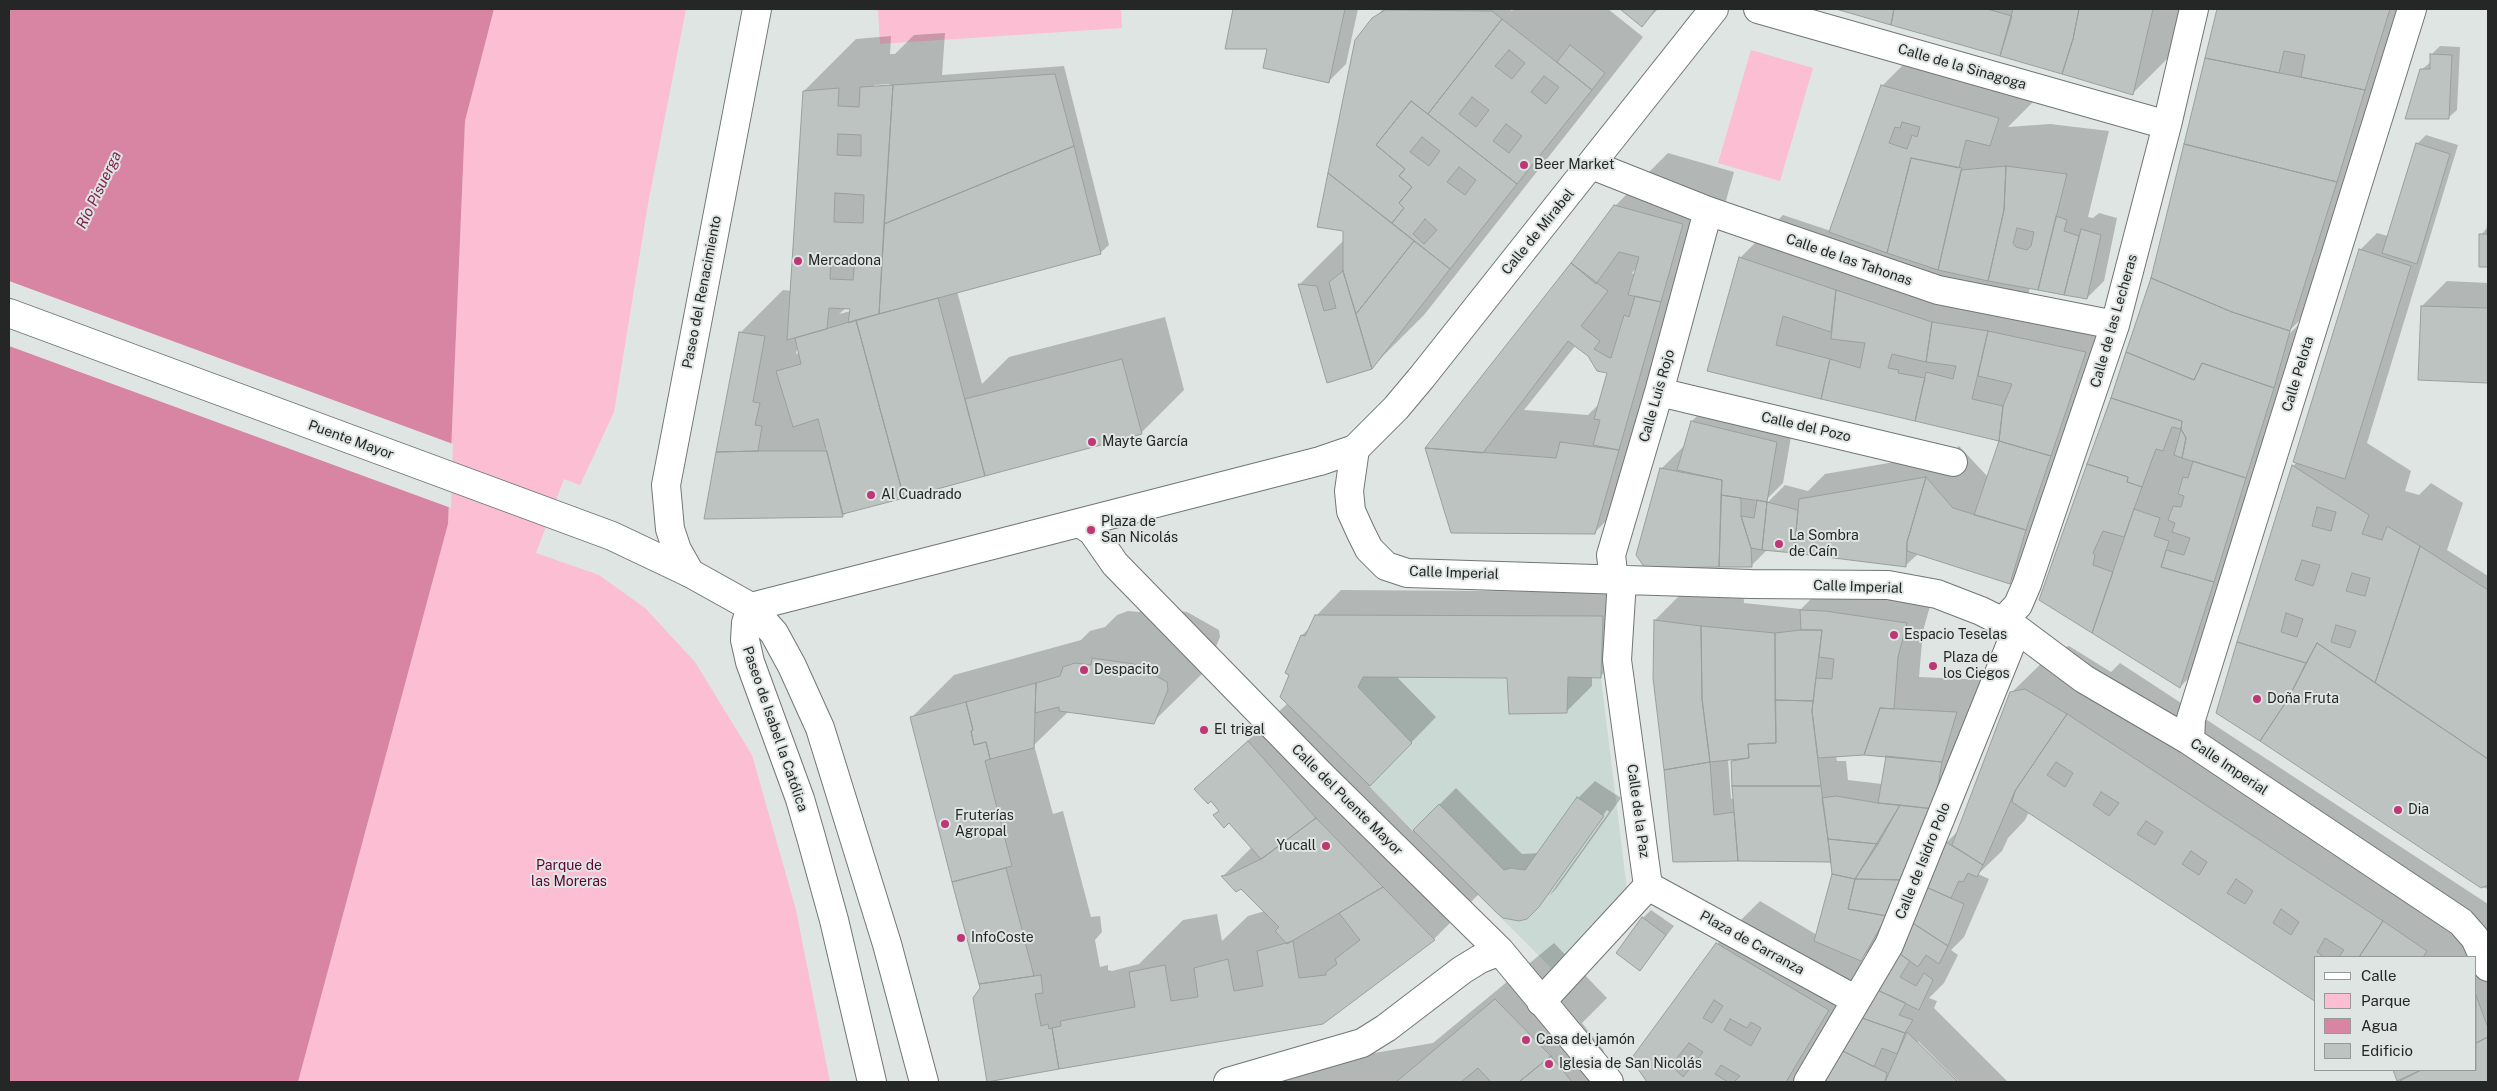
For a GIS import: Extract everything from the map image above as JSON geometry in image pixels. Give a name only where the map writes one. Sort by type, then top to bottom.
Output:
[{"type":"street","name":"Paseo del Renacimiento","points":[[690,573],[670,529],[666,485],[756,9]]},
{"type":"street","name":"Calle de Mirabel","points":[[1355,449],[1396,408],[1422,377],[1714,9]]},
{"type":"street","name":"Calle de la Sinagoga","points":[[1758,9],[2167,125]]},
{"type":"street","name":"Calle de las Lecheras","points":[[2010,625],[2027,584],[2115,325],[2167,125],[2194,9]]},
{"type":"street","name":"Calle Pelota","points":[[2190,741],[2193,710],[2412,9]]},
{"type":"street","name":"Calle de las Tahonas","points":[[1592,165],[1708,211],[1938,290],[2115,325]]},
{"type":"street","name":"Calle Luis Rojo","points":[[1618,581],[1611,555],[1659,392],[1708,211]]},
{"type":"street","name":"Puente Mayor","points":[[9,313],[617,538],[690,573]]},
{"type":"street","name":"Calle del Pozo","points":[[1659,392],[1953,462]]},
{"type":"street","points":[[751,607],[1320,461],[1355,449]]},
{"type":"street","name":"Calle Imperial","points":[[1355,449],[1349,491],[1351,511],[1369,549],[1386,566],[1407,573],[1582,578],[1618,581],[1888,585],[1937,594],[2010,625],[2084,679],[2190,741],[2461,922],[2476,938],[2487,959]]},
{"type":"street","name":"Calle del Puente Mayor","points":[[1080,523],[1092,531],[1115,564],[1307,761],[1500,951],[1608,1082]]},
{"type":"street","points":[[690,573],[751,607],[774,633],[792,666],[820,728],[887,944],[924,1082]]},
{"type":"street","name":"Calle de la Paz","points":[[1618,581],[1618,660],[1648,886]]},
{"type":"street","name":"Paseo de Isabel la Católica","points":[[751,607],[746,622],[745,640],[750,662],[800,799],[872,1082]]},
{"type":"street","name":"Calle de Isidro Polo","points":[[1808,1082],[1888,945],[2010,625]]},
{"type":"street","points":[[1541,1002],[1648,886]]},
{"type":"street","name":"Plaza de Carranza","points":[[1648,886],[1856,1000]]},
{"type":"street","points":[[1228,1082],[1362,1043],[1386,1028],[1480,958],[1500,951]]},
{"type":"shaded area","points":[[1315,615],[1603,616],[1601,678],[1627,889],[1551,968],[1280,697],[1289,675],[1285,673],[1301,635],[1305,636]]},
{"type":"green space","name":"Parque de las Moreras","points":[[494,9],[686,9],[648,204],[614,412],[580,485],[564,479],[536,553],[599,575],[645,608],[695,662],[752,755],[796,910],[830,1082],[298,1082],[448,524],[465,121]]},
{"type":"green space","points":[[878,9],[1121,9],[1122,28],[880,44]]},
{"type":"green space","points":[[1751,50],[1813,68],[1780,181],[1718,163]]},
{"type":"water","name":"Río Pisuerga","points":[[9,9],[494,9],[465,121],[448,524],[298,1082],[9,1082]]},
{"type":"pier","points":[[9,281],[453,444],[451,508],[9,346]]},
{"type":"building","points":[[1233,9],[1345,9],[1329,83],[1263,68],[1267,49],[1225,49]]},
{"type":"building","points":[[1620,9],[1656,9],[1642,27]]},
{"type":"building","points":[[1836,9],[1894,9],[1891,25]]},
{"type":"building","points":[[1894,9],[1987,9],[2012,16],[2000,56],[1891,25]]},
{"type":"building","points":[[2013,9],[2079,9],[2073,39],[2062,74],[2000,56]]},
{"type":"building","points":[[2079,9],[2153,9],[2133,95],[2062,74],[2073,39]]},
{"type":"building","points":[[2217,9],[2390,9],[2365,90],[2301,77],[2305,55],[2284,51],[2279,73],[2205,58]]},
{"type":"building","points":[[1385,10],[1492,11],[1502,19],[1428,114],[1411,101],[1376,145],[1405,169],[1399,176],[1412,187],[1399,203],[1404,208],[1392,223],[1328,173],[1355,40],[1372,18]]},
{"type":"building","points":[[1502,19],[1592,90],[1517,184],[1428,114]],"holes":[[[1509,50],[1525,63],[1512,79],[1495,66]],[[1544,76],[1559,87],[1546,104],[1531,92]],[[1472,97],[1489,110],[1476,127],[1459,114]],[[1506,124],[1522,136],[1509,153],[1493,141]]]},
{"type":"building","points":[[1570,45],[1605,73],[1592,90],[1557,62]]},
{"type":"building","points":[[2430,54],[2452,55],[2449,119],[2405,119],[2420,69],[2430,69]]},
{"type":"building","points":[[2205,58],[2365,90],[2337,182],[2184,144]]},
{"type":"building","points":[[1055,74],[1074,146],[884,224],[893,85]]},
{"type":"building","points":[[893,85],[879,314],[848,323],[850,309],[829,308],[827,329],[787,340],[803,91],[839,88],[838,106],[859,107],[860,87]],"holes":[[[838,134],[861,135],[861,156],[837,155]],[[835,193],[864,195],[863,223],[834,222]],[[831,258],[855,259],[853,280],[830,279]]]},
{"type":"building","points":[[1881,85],[1999,118],[1990,146],[1966,140],[1959,168],[1911,158],[1887,253],[1829,232]],"holes":[[[1902,122],[1920,127],[1917,137],[1912,135],[1907,149],[1889,143],[1895,127],[1900,128]]]},
{"type":"building","points":[[1411,101],[1517,184],[1450,269],[1392,223],[1404,208],[1399,203],[1412,187],[1399,176],[1405,169],[1376,145]],"holes":[[[1422,137],[1440,151],[1429,166],[1410,152]],[[1459,167],[1476,180],[1465,195],[1447,182]],[[1425,219],[1437,230],[1424,244],[1413,234]]]},
{"type":"building","points":[[2416,143],[2450,154],[2417,264],[2382,253]]},
{"type":"building","points":[[2184,144],[2337,182],[2290,331],[2232,312],[2151,278]]},
{"type":"building","points":[[1074,146],[1101,254],[879,314],[884,224]]},
{"type":"building","points":[[1911,158],[1962,168],[1938,270],[1887,253]]},
{"type":"building","points":[[2006,166],[2067,174],[2038,290],[1988,281],[2004,210]],"holes":[[[2017,228],[2034,232],[2031,246],[2027,250],[2016,247],[2013,243]]]},
{"type":"building","points":[[2006,166],[2004,210],[1988,281],[1938,270],[1961,170]]},
{"type":"building","points":[[1328,173],[1414,241],[1356,314],[1343,271],[1343,231],[1317,227]]},
{"type":"building","points":[[1614,205],[1683,224],[1661,302],[1628,295],[1639,257],[1619,252],[1596,284],[1571,263]]},
{"type":"building","points":[[2488,209],[2488,267],[2479,267],[2479,234],[2487,234]]},
{"type":"building","points":[[2056,216],[2067,220],[2064,231],[2079,236],[2064,295],[2038,290]]},
{"type":"building","points":[[2081,229],[2101,235],[2087,299],[2064,295]]},
{"type":"building","points":[[1414,241],[1450,269],[1372,369],[1356,314]]},
{"type":"building","points":[[2359,249],[2411,266],[2345,479],[2293,462]]},
{"type":"building","points":[[1739,257],[1836,290],[1831,332],[1783,316],[1776,345],[1830,359],[1821,399],[1707,371]]},
{"type":"building","points":[[1571,263],[1608,291],[1581,326],[1600,341],[1594,349],[1608,357],[1611,358],[1624,315],[1629,317],[1635,296],[1661,302],[1619,450],[1593,445],[1600,420],[1594,419],[1607,373],[1597,371],[1588,356],[1568,341],[1483,453],[1425,448]]},
{"type":"building","points":[[1343,271],[1372,369],[1327,383],[1298,284],[1317,286],[1324,311],[1336,308],[1329,282]]},
{"type":"building","points":[[2151,278],[2232,312],[2290,331],[2274,388],[2202,363],[2194,380],[2126,352]]},
{"type":"building","points":[[1836,290],[1932,322],[1926,362],[1892,354],[1888,368],[1899,370],[1898,373],[1925,378],[1915,421],[1821,399],[1830,359],[1860,368],[1865,343],[1831,339]]},
{"type":"building","points":[[938,298],[985,476],[904,498],[856,320]]},
{"type":"building","points":[[2421,306],[2488,308],[2488,383],[2418,380]]},
{"type":"building","points":[[856,320],[904,498],[843,514],[818,419],[793,427],[776,371],[801,364],[795,338]]},
{"type":"building","points":[[1932,322],[1988,331],[1972,399],[2003,406],[1999,441],[1915,421],[1926,372],[1953,379],[1956,366],[1926,362]]},
{"type":"building","points":[[1988,331],[2086,352],[2051,456],[1999,441],[2003,406],[2012,384],[1978,376]]},
{"type":"building","points":[[739,332],[765,336],[753,402],[760,403],[755,425],[762,426],[758,451],[716,452]]},
{"type":"building","points":[[2126,352],[2194,380],[2202,363],[2274,388],[2246,478],[2182,458],[2186,438],[2181,429],[2182,421],[2111,398]]},
{"type":"building","points":[[1122,359],[1142,434],[985,476],[965,399]]},
{"type":"building","points":[[2111,398],[2182,421],[2181,429],[2172,427],[2163,451],[2156,449],[2142,487],[2127,482],[2128,477],[2087,464]]},
{"type":"building","points":[[1691,421],[1777,442],[1767,502],[1721,495],[1722,480],[1677,470]]},
{"type":"building","points":[[2181,429],[2186,438],[2182,458],[2174,455]]},
{"type":"building","points":[[1999,441],[2051,456],[2026,530],[1974,515]]},
{"type":"building","points":[[1560,442],[1619,450],[1595,534],[1451,533],[1425,448],[1556,458]]},
{"type":"building","points":[[827,451],[843,517],[704,519],[716,452]]},
{"type":"building","points":[[2193,461],[2246,478],[2214,582],[2161,567],[2166,550],[2184,555],[2190,538],[2172,532],[2175,523],[2168,520],[2173,506],[2181,507],[2184,496],[2178,494],[2183,477],[2188,478]]},
{"type":"building","points":[[2087,464],[2128,477],[2127,482],[2142,487],[2124,537],[2103,531],[2093,553],[2095,555],[2093,565],[2113,572],[2092,633],[2039,600]]},
{"type":"building","points":[[2292,465],[2369,515],[2362,534],[2382,540],[2387,526],[2420,546],[2375,683],[2317,643],[2306,663],[2237,642]],"holes":[[[2317,507],[2336,512],[2331,531],[2312,526]],[[2302,560],[2320,565],[2313,586],[2295,580]],[[2352,573],[2370,578],[2365,596],[2346,591]],[[2286,613],[2303,619],[2297,637],[2281,632]],[[2336,625],[2356,631],[2350,648],[2331,642]]]},
{"type":"building","points":[[1660,468],[1722,480],[1719,567],[1645,568],[1636,555]]},
{"type":"building","points":[[1926,477],[1907,542],[1906,567],[1794,553],[1799,499]]},
{"type":"building","points":[[1926,477],[1953,508],[2026,530],[2010,584],[1907,551],[1907,542]]},
{"type":"building","points":[[1721,495],[1741,498],[1741,516],[1751,548],[1752,567],[1719,567]]},
{"type":"building","points":[[1757,500],[1767,502],[1762,550],[1751,548],[1741,516],[1754,518]]},
{"type":"building","points":[[1767,502],[1798,510],[1794,553],[1762,550]]},
{"type":"building","points":[[2134,509],[2160,518],[2154,536],[2169,541],[2161,567],[2214,582],[2180,688],[2092,633]]},
{"type":"building","points":[[2420,546],[2488,590],[2488,759],[2375,683]]},
{"type":"building","points":[[1800,610],[1825,611],[1907,623],[1898,657],[1894,709],[1880,708],[1864,755],[1818,758],[1812,711],[1816,678],[1832,679],[1834,659],[1819,657],[1822,630],[1801,630]]},
{"type":"building","points":[[1315,615],[1603,616],[1601,678],[1568,677],[1567,713],[1509,714],[1507,678],[1363,677],[1358,687],[1412,743],[1370,786],[1280,697],[1289,675],[1285,673],[1301,635],[1305,636]]},
{"type":"building","points":[[1654,620],[1701,626],[1702,699],[1710,762],[1664,770],[1653,678]]},
{"type":"building","points":[[1701,626],[1775,633],[1776,743],[1748,744],[1749,758],[1710,762],[1702,699]]},
{"type":"building","points":[[1822,630],[1813,701],[1775,700],[1775,633]]},
{"type":"building","points":[[2237,642],[2306,663],[2288,699],[2260,741],[2216,713]]},
{"type":"building","points":[[2317,643],[2488,759],[2488,885],[2481,888],[2260,741],[2288,699]]},
{"type":"building","points":[[1092,658],[1134,664],[1167,682],[1168,690],[1154,724],[1059,711],[1059,707],[1035,713],[1036,683],[1060,676],[1063,667],[1075,663],[1091,665]]},
{"type":"building","points":[[1036,683],[1034,748],[990,759],[986,742],[974,745],[971,731],[973,730],[966,702]]},
{"type":"building","points":[[2025,689],[2067,714],[2015,791],[1983,865],[1952,845],[2010,692]]},
{"type":"building","points":[[1775,700],[1813,701],[1812,711],[1821,786],[1732,786],[1731,761],[1749,758],[1748,744],[1776,743]]},
{"type":"building","points":[[966,702],[973,730],[971,731],[974,745],[986,742],[990,759],[985,761],[1012,866],[952,882],[910,717]]},
{"type":"building","points":[[1880,708],[1957,712],[1942,762],[1864,755]]},
{"type":"building","points":[[2067,714],[2383,921],[2360,956],[2340,956],[2344,950],[2325,938],[2317,952],[2323,956],[2314,956],[2314,1001],[2012,802],[2015,791]],"holes":[[[2056,762],[2073,773],[2065,787],[2047,775]],[[2101,792],[2119,803],[2109,816],[2093,805]],[[2146,821],[2163,832],[2155,845],[2137,834]],[[2191,851],[2207,862],[2199,875],[2182,864]],[[2236,879],[2253,891],[2245,904],[2227,893]],[[2281,909],[2299,922],[2291,935],[2273,923]]]},
{"type":"building","points":[[1248,741],[1316,818],[1261,859],[1229,823],[1224,828],[1213,815],[1219,811],[1211,801],[1208,804],[1194,789]]},
{"type":"building","points":[[1886,756],[1942,762],[1934,809],[1878,803]]},
{"type":"building","points":[[1710,762],[1714,815],[1734,812],[1738,861],[1673,862],[1664,770]]},
{"type":"building","points":[[1732,786],[1821,786],[1831,862],[1738,861]]},
{"type":"building","points":[[1836,796],[1900,805],[1878,844],[1828,839],[1822,798]]},
{"type":"building","points":[[1577,797],[1604,816],[1539,907],[1527,919],[1519,921],[1503,918],[1496,912],[1413,830],[1439,804],[1504,870],[1511,868],[1525,870]]},
{"type":"building","points":[[1900,805],[1934,809],[1906,880],[1855,879]]},
{"type":"building","points":[[1316,818],[1383,887],[1287,944],[1275,931],[1279,927],[1241,889],[1236,892],[1221,876],[1228,875],[1263,858]]},
{"type":"building","points":[[1828,839],[1878,844],[1855,879],[1832,874]]},
{"type":"building","points":[[1946,842],[1983,865],[1977,877],[1968,873],[1963,882],[1959,881],[1951,898],[1926,887]]},
{"type":"building","points":[[1006,868],[1034,976],[979,984],[952,882]]},
{"type":"building","points":[[1832,874],[1855,879],[1848,909],[1887,916],[1861,961],[1814,941]]},
{"type":"building","points":[[1855,879],[1906,880],[1887,916],[1848,909]]},
{"type":"building","points":[[1383,887],[1435,940],[1323,1024],[1059,1069],[1052,1028],[1061,1026],[1060,1021],[1135,1007],[1129,972],[1165,965],[1171,1001],[1198,997],[1194,968],[1228,959],[1234,991],[1263,986],[1257,951],[1293,941],[1299,978],[1326,975],[1326,972],[1337,964],[1335,959],[1360,940],[1339,913]]},
{"type":"building","points":[[1926,887],[1964,904],[1948,946],[1911,922]]},
{"type":"building","points":[[1642,917],[1666,935],[1640,971],[1616,953]]},
{"type":"building","points":[[2383,921],[2427,951],[2424,956],[2360,956]]},
{"type":"building","points":[[1911,922],[1948,946],[1939,964],[1926,955],[1918,967],[1893,949]]},
{"type":"building","points":[[1716,943],[1829,1010],[1786,1082],[1734,1082],[1740,1076],[1721,1065],[1715,1074],[1728,1082],[1647,1082],[1631,1059]],"holes":[[[1714,1000],[1723,1006],[1712,1023],[1703,1018]],[[1730,1019],[1747,1028],[1751,1022],[1761,1028],[1751,1046],[1724,1030]],[[1689,1043],[1703,1052],[1683,1077],[1671,1065]]]},
{"type":"building","points":[[1893,949],[1910,961],[1900,977],[1916,986],[1924,973],[1933,980],[1919,1010],[1871,987]]},
{"type":"building","points":[[1041,975],[1043,993],[1035,994],[1041,1026],[1048,1024],[1049,1029],[1052,1028],[1059,1069],[987,1082],[973,998],[980,988],[979,984]]},
{"type":"building","points":[[1871,987],[1906,1003],[1899,1015],[1913,1020],[1905,1033],[1859,1017]]},
{"type":"building","points":[[2477,998],[2488,1028],[2488,1037],[2477,1042]]},
{"type":"building","points":[[1495,999],[1551,1056],[1519,1082],[1491,1082],[1478,1068],[1461,1082],[1396,1082]]},
{"type":"building","points":[[1859,1017],[1905,1033],[1897,1054],[1882,1048],[1874,1067],[1839,1049]]},
{"type":"building","points":[[1907,1032],[1958,1082],[1885,1082]]},
{"type":"building","points":[[2488,1037],[2488,1082],[2398,1082],[2419,1071],[2477,1071],[2477,1042]]},
{"type":"building","points":[[1839,1049],[1887,1073],[1885,1082],[1828,1082],[1822,1079]]},
{"type":"building","name":"Iglesia de San Nicolás","points":[[1551,1056],[1572,1082],[1519,1082],[1531,1072]]},
{"type":"building","points":[[2393,1071],[2419,1071],[2397,1081]]},
{"type":"place","name":"Beer Market","points":[[1524,165]]},
{"type":"place","name":"Mercadona","points":[[798,261]]},
{"type":"place","name":"Mayte García","points":[[1092,442]]},
{"type":"place","name":"Al Cuadrado","points":[[871,495]]},
{"type":"place","name":"Plaza de San Nicolás","points":[[1091,530]]},
{"type":"place","name":"La Sombra de Caín","points":[[1779,544]]},
{"type":"place","name":"Espacio Teselas","points":[[1894,635]]},
{"type":"place","name":"Plaza de los Ciegos","points":[[1933,666]]},
{"type":"place","name":"Despacito","points":[[1084,670]]},
{"type":"place","name":"Doña Fruta","points":[[2257,699]]},
{"type":"place","name":"El trigal","points":[[1204,730]]},
{"type":"place","name":"Dia","points":[[2398,810]]},
{"type":"place","name":"Fruterías Agropal","points":[[945,824]]},
{"type":"place","name":"Yucall","points":[[1326,846]]},
{"type":"place","name":"InfoCoste","points":[[961,938]]},
{"type":"place","name":"Casa del jamón","points":[[1526,1040]]},
{"type":"place","name":"Iglesia de San Nicolás","points":[[1549,1064]]}]
